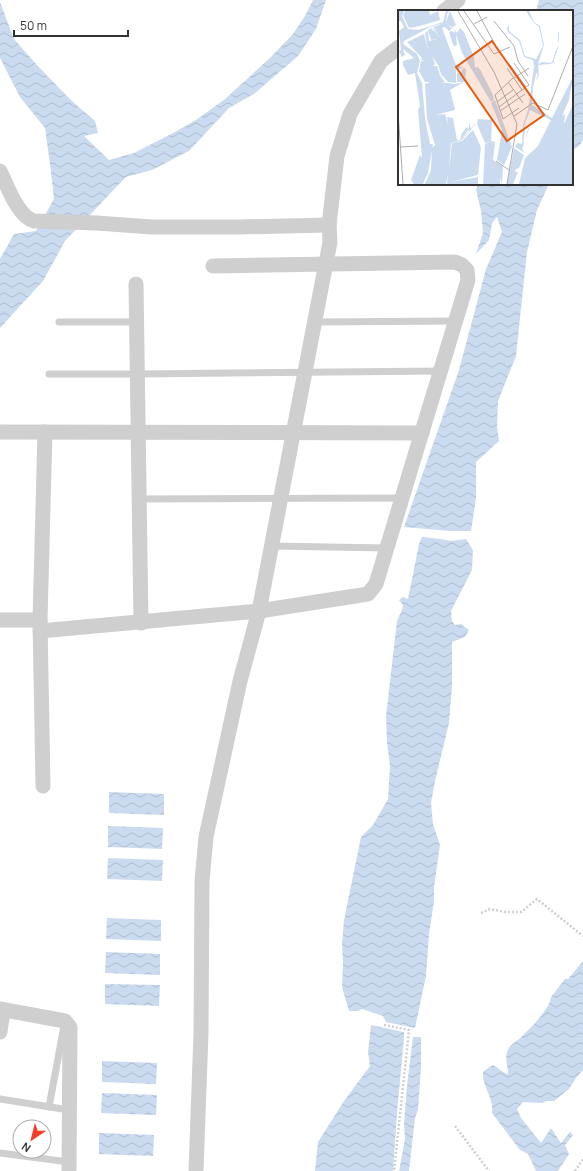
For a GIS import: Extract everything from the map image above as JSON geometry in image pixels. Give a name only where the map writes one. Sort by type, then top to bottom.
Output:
[{"type":"street","points":[[445,10],[458,0]]},
{"type":"street","points":[[196,1171],[202,1033],[202,881],[206,837],[240,682],[259,611],[294,433],[330,242],[329,225],[337,156],[350,114],[382,61],[398,48]]},
{"type":"street","points":[[0,171],[20,211],[29,220],[34,221],[97,223],[151,227],[329,225]]},
{"type":"street","points":[[0,620],[40,626],[141,622],[259,611],[368,594],[376,584],[456,321],[468,277],[467,270],[459,263],[455,262],[213,266]]},
{"type":"street","points":[[136,284],[141,622]]},
{"type":"street","points":[[0,432],[422,433]]},
{"type":"street","points":[[43,786],[40,626],[44,432]]},
{"type":"street","points":[[0,1032],[1,1010],[65,1021],[70,1027],[69,1167]]},
{"type":"lane","points":[[315,322],[456,321]]},
{"type":"lane","points":[[59,322],[137,322]]},
{"type":"lane","points":[[49,374],[440,371]]},
{"type":"lane","points":[[139,499],[402,498]]},
{"type":"lane","points":[[271,546],[387,548]]},
{"type":"lane","points":[[49,1107],[65,1021]]},
{"type":"lane","points":[[0,1099],[69,1110]]},
{"type":"lane","points":[[0,1153],[69,1167]]},
{"type":"path","points":[[481,913],[490,909],[504,912],[521,912],[537,899],[583,936]]},
{"type":"path","points":[[384,1025],[409,1030],[394,1171]]},
{"type":"path","points":[[454,1126],[489,1171]]},
{"type":"path","points":[[575,1171],[583,1159]]},
{"type":"water","points":[[313,0],[326,0],[316,29],[298,56],[254,94],[229,108],[189,151],[152,170],[126,177],[65,241],[43,281],[0,328],[0,259],[14,234],[36,231],[54,199],[45,128],[20,97],[0,58],[0,2],[14,39],[58,87],[95,121],[98,133],[84,136],[109,160],[134,153],[173,133],[196,120],[225,99],[271,57],[293,34],[305,16]]},
{"type":"water","points":[[539,0],[583,0],[583,140],[580,145],[573,150],[573,10],[536,10]]},
{"type":"water","points":[[478,185],[549,185],[537,210],[527,252],[516,356],[498,401],[497,427],[499,441],[476,462],[476,498],[471,531],[449,531],[404,527],[459,370],[486,269],[502,232],[497,217],[492,223],[489,240],[476,254],[483,233],[481,211],[476,190]]},
{"type":"water","points":[[422,537],[451,541],[466,539],[473,550],[472,570],[451,611],[452,621],[455,625],[461,624],[469,630],[465,637],[452,642],[452,686],[449,723],[431,803],[433,824],[440,845],[434,887],[434,901],[429,934],[426,976],[415,1028],[386,1022],[383,1016],[362,1009],[358,1011],[349,1011],[342,987],[342,944],[344,920],[361,837],[373,825],[388,799],[390,766],[386,716],[397,621],[403,605],[399,600],[403,597],[408,599],[419,544]]},
{"type":"water","points":[[109,792],[164,794],[164,815],[109,813]]},
{"type":"water","points":[[108,826],[163,828],[162,849],[108,847]]},
{"type":"water","points":[[108,858],[163,860],[162,881],[107,879]]},
{"type":"water","points":[[107,918],[161,920],[161,941],[106,939]]},
{"type":"water","points":[[106,952],[160,954],[160,975],[105,973]]},
{"type":"water","points":[[583,961],[583,1070],[569,1089],[554,1101],[546,1101],[542,1103],[523,1102],[517,1109],[521,1118],[541,1143],[551,1128],[561,1143],[570,1132],[573,1135],[565,1145],[569,1154],[558,1171],[536,1171],[528,1154],[520,1150],[492,1113],[491,1102],[484,1083],[483,1072],[493,1065],[508,1074],[506,1057],[509,1048],[538,1019],[550,1002],[551,997],[565,979],[568,979]]},
{"type":"water","points":[[105,984],[160,985],[159,1006],[105,1004]]},
{"type":"water","points":[[371,1025],[404,1032],[393,1171],[315,1171],[318,1142],[344,1101],[370,1066],[368,1052]]},
{"type":"water","points":[[413,1037],[421,1037],[421,1067],[418,1110],[415,1118],[409,1171],[399,1171],[405,1139],[404,1124]]},
{"type":"water","points":[[102,1061],[157,1063],[156,1084],[102,1082]]},
{"type":"water","points":[[102,1093],[157,1095],[156,1115],[101,1113]]},
{"type":"water","points":[[99,1133],[154,1135],[153,1156],[99,1154]]}]
